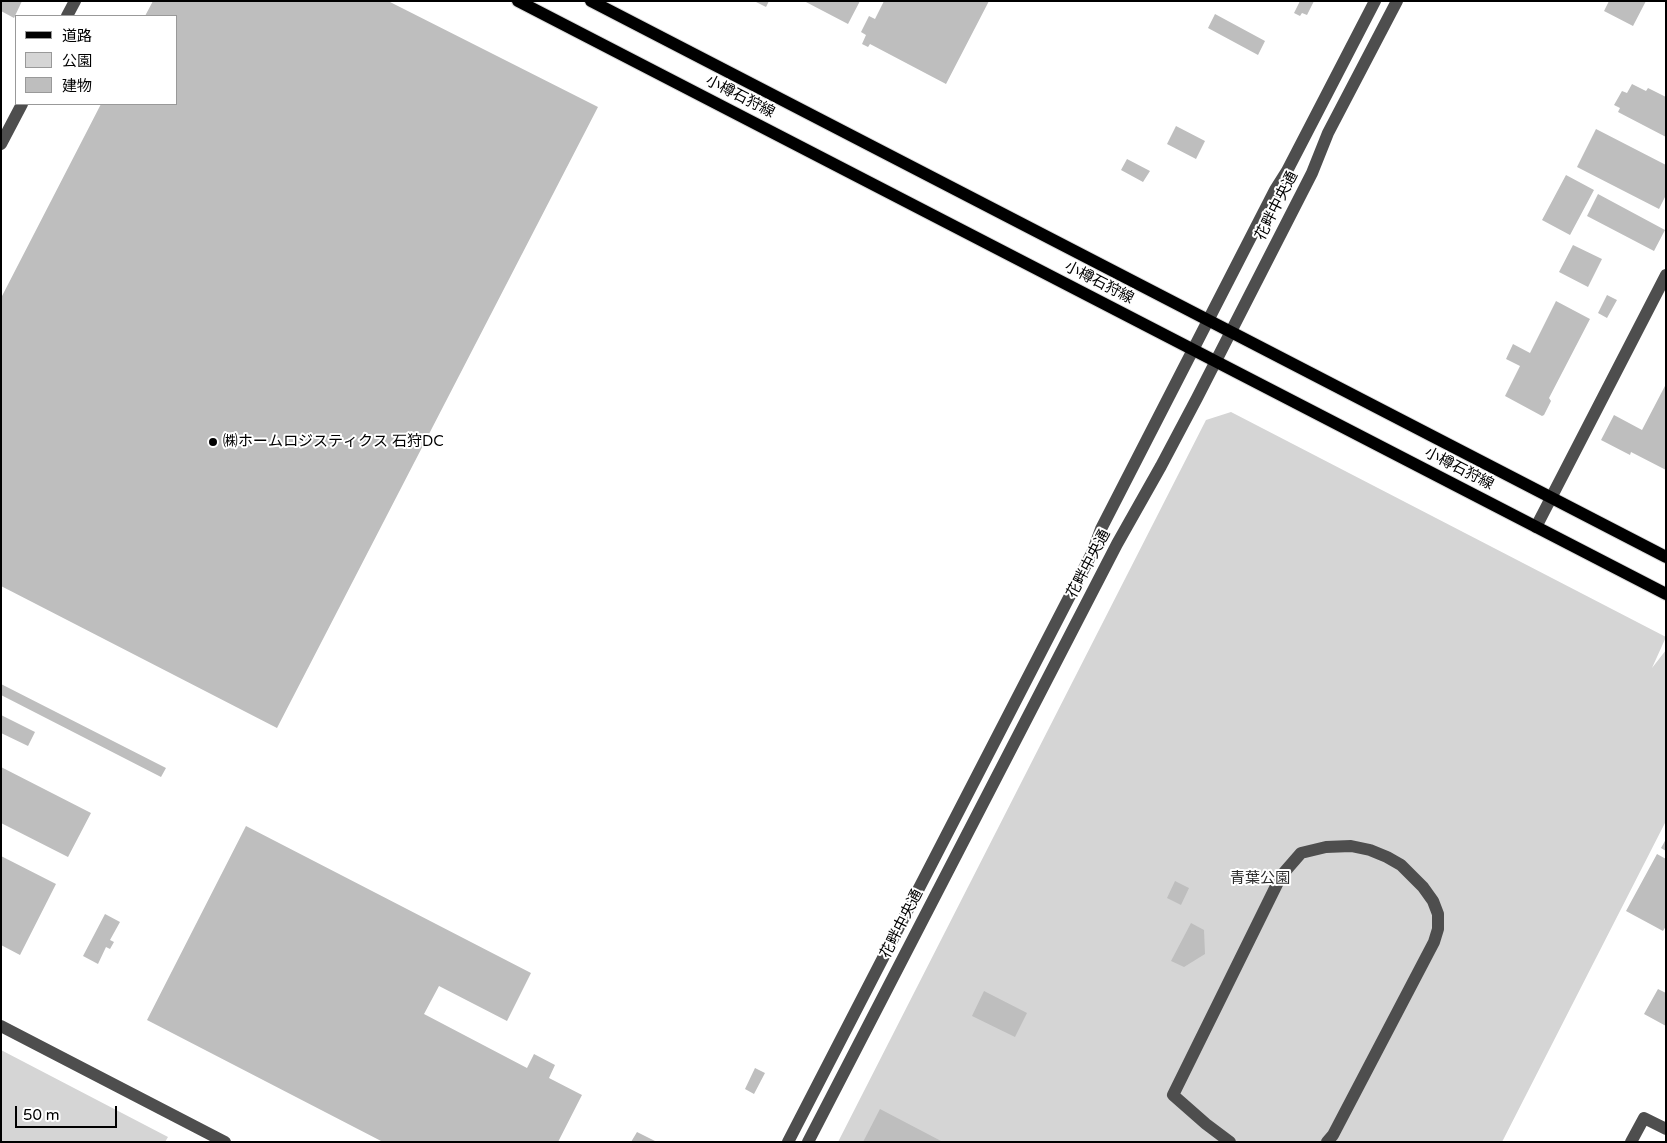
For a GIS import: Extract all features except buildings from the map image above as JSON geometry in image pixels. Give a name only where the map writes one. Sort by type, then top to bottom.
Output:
[{"type":"main road","name":"小樽石狩線","points":[[518,1],[1666,594]]},
{"type":"main road","name":"小樽石狩線","points":[[591,1],[1666,557]]},
{"type":"street","points":[[68,15],[75,1]]},
{"type":"street","name":"花畔中央通","points":[[788,1142],[1092,553],[1101,529],[1208,320],[1375,1]]},
{"type":"street","name":"花畔中央通","points":[[808,1142],[1113,552],[1162,466],[1216,362],[1312,173],[1328,133],[1397,1]]},
{"type":"street","points":[[1,144],[21,105]]},
{"type":"street","points":[[1536,527],[1666,275]]},
{"type":"street","points":[[1230,1142],[1173,1095],[1281,876],[1301,853],[1326,846],[1351,846],[1370,850],[1401,865],[1423,886],[1433,901],[1438,914],[1438,929],[1434,942],[1328,1142]]},
{"type":"street","points":[[1,1026],[225,1142]]},
{"type":"street","points":[[1631,1142],[1644,1118],[1666,1129]]},
{"type":"green space","name":"青葉公園","points":[[1231,412],[1666,637],[1652,668],[1666,650],[1666,821],[1502,1142],[838,1142],[1206,420]]},
{"type":"green space","points":[[1,1050],[168,1137],[165,1142],[1,1142]]},
{"type":"place","name":"㈱ホームロジスティクス 石狩DC","points":[[213,442]]}]
